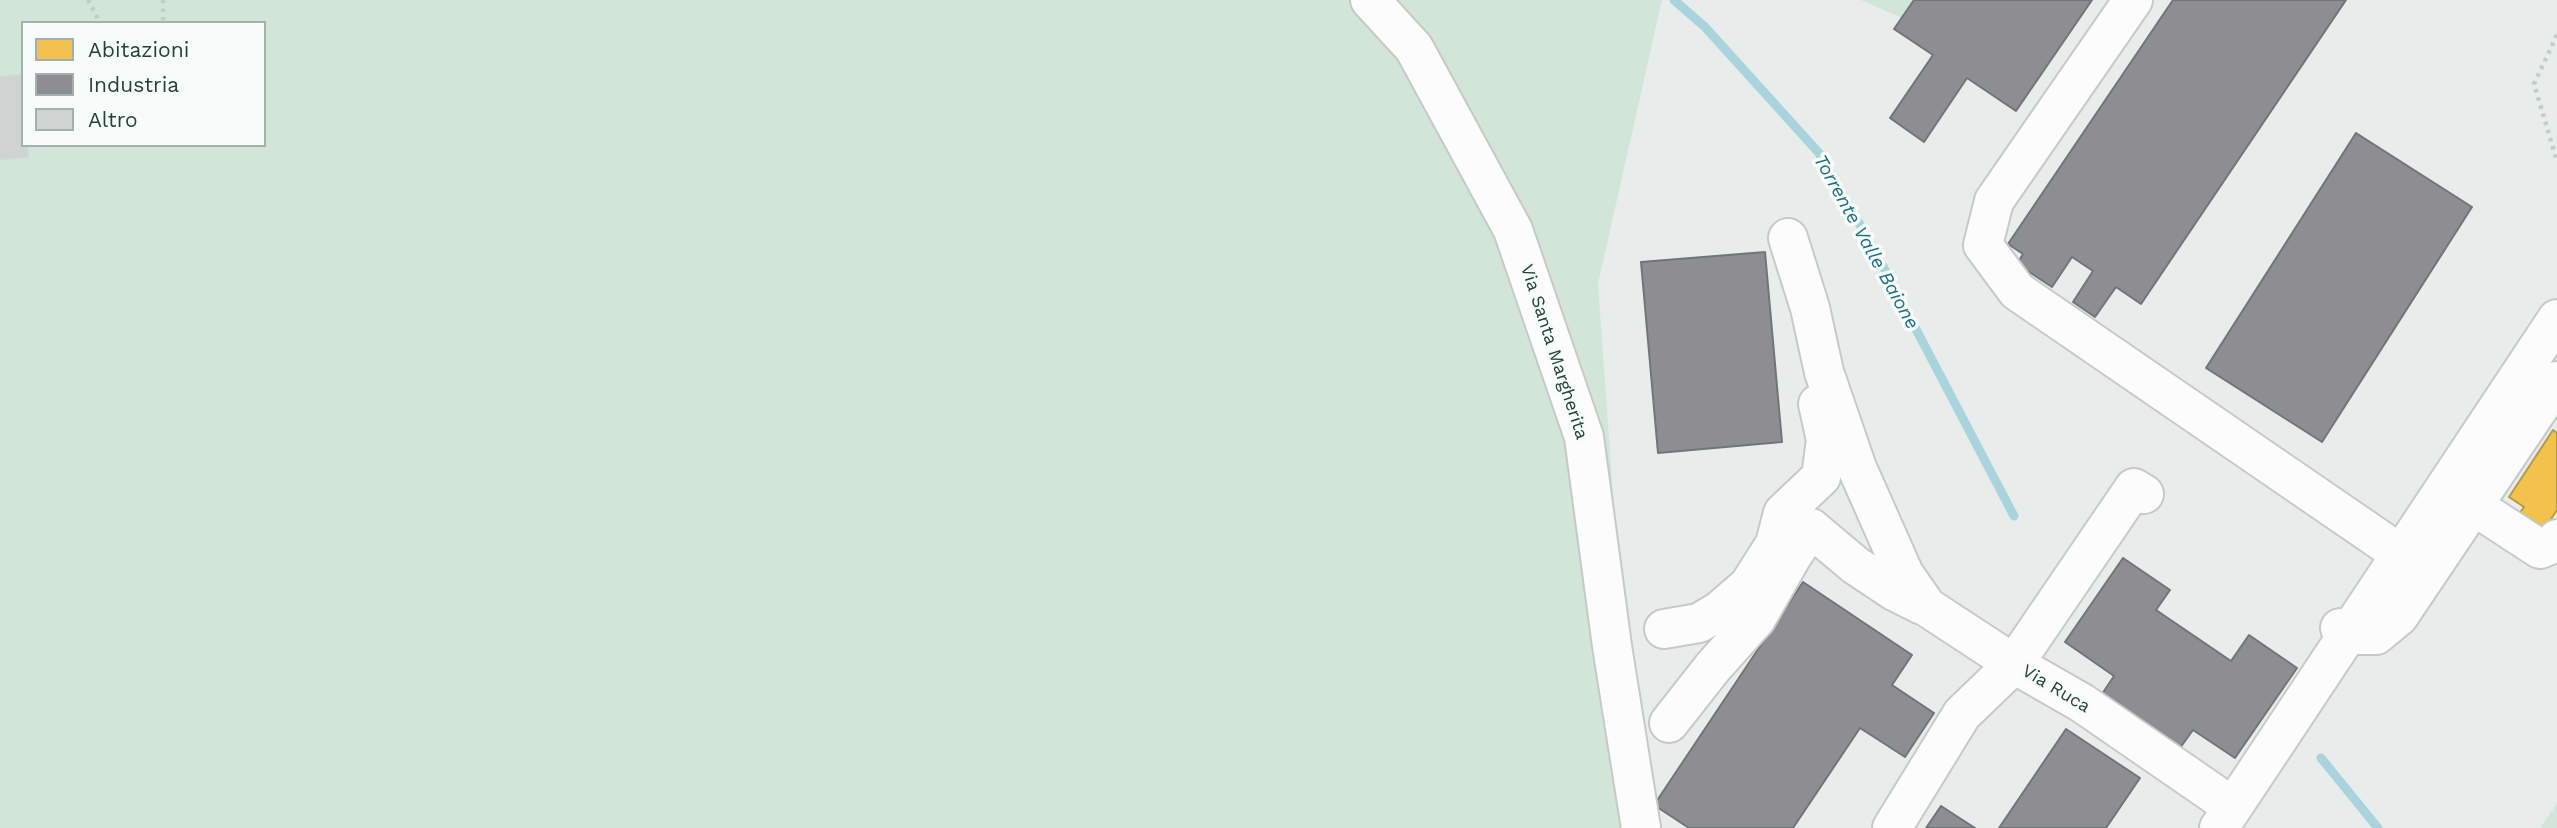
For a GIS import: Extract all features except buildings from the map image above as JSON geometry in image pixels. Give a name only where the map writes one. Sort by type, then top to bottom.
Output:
[{"type":"street","name":"Via Santa Margherita","points":[[1370,0],[1414,48],[1513,230],[1584,437],[1612,646],[1641,828]]},
{"type":"street","points":[[2133,0],[1994,201],[1983,245],[2017,291],[2402,555]]},
{"type":"street","points":[[1788,238],[1824,372],[1857,468],[1904,574],[1927,607]]},
{"type":"street","name":"Via Ruca","points":[[1892,828],[1962,714],[2014,664],[2082,704],[2226,818],[2338,627],[2402,555],[2557,319]]},
{"type":"street","points":[[1664,629],[1699,623],[1719,611],[1749,585],[1775,544],[1783,513],[1821,477],[1826,440],[1815,392],[1814,328]]},
{"type":"street","points":[[2338,627],[2376,635],[2399,616],[2557,381]]},
{"type":"street","points":[[1670,723],[1713,667],[1756,619],[1811,528],[1855,565],[1927,607],[2014,664],[2134,488],[2144,494]]},
{"type":"street","points":[[2474,506],[2540,549],[2557,539]]},
{"type":"path","points":[[88,0],[99,21]]},
{"type":"path","points":[[163,0],[163,21]]},
{"type":"path","points":[[2557,35],[2534,84],[2557,161]]},
{"type":"green space","points":[[0,0],[1662,0],[1598,284],[1637,828],[0,828]]},
{"type":"green space","points":[[1861,0],[1914,0],[1902,18]]},
{"type":"green space","points":[[2557,803],[2557,828],[2540,828]]},
{"type":"waterway","name":"Torrente Valle Baione","points":[[1674,0],[1705,27],[1819,153],[1876,253],[2014,516]]},
{"type":"waterway","name":"Torrente Valle Baione","points":[[2321,758],[2378,828]]}]
